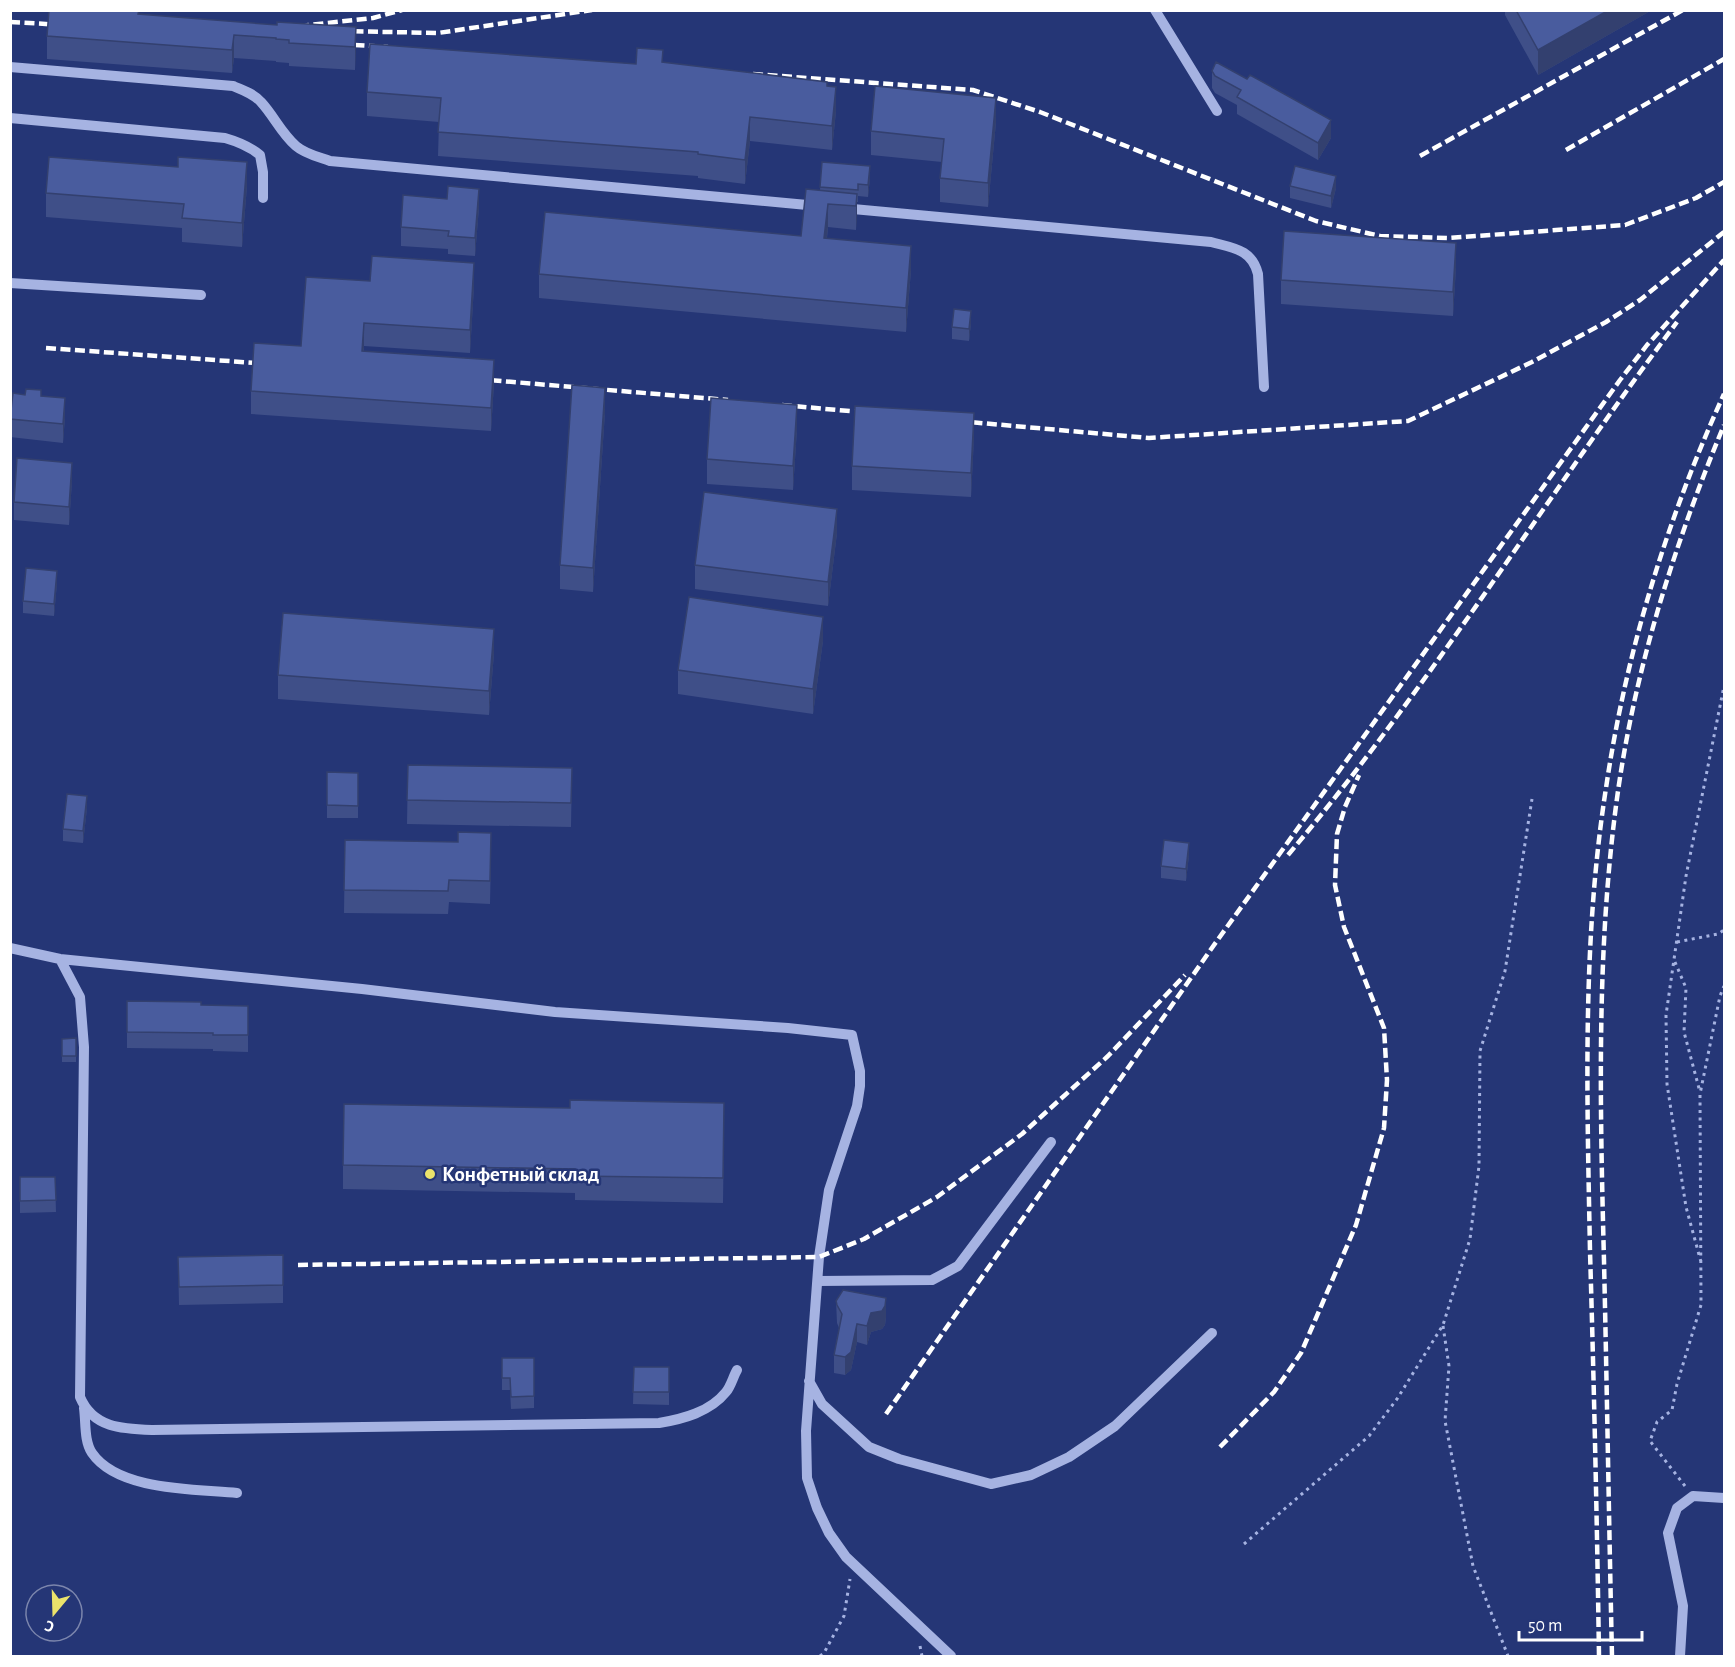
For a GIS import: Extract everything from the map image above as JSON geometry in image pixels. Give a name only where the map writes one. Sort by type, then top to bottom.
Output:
[{"type":"street","points":[[1155,10],[1217,111]]},
{"type":"street","points":[[10,67],[233,86],[251,93],[261,102],[277,126],[297,148],[315,156],[344,163],[1211,242],[1244,252],[1256,262],[1264,387]]},
{"type":"street","points":[[10,118],[237,141],[249,146],[260,155],[263,172],[263,198]]},
{"type":"street","points":[[10,283],[201,295]]},
{"type":"street","points":[[10,948],[60,959],[555,1012],[788,1028],[852,1035],[860,1071],[857,1106],[829,1190],[819,1257],[806,1431],[807,1478],[817,1508],[829,1533],[846,1557],[951,1656]]},
{"type":"street","points":[[60,959],[80,997],[84,1047],[80,1397],[84,1408],[86,1439],[91,1452],[101,1464],[118,1474],[161,1485],[237,1493]]},
{"type":"street","points":[[818,1281],[932,1280],[958,1266],[1051,1142]]},
{"type":"street","points":[[809,1381],[822,1404],[869,1447],[899,1459],[991,1484],[1031,1475],[1069,1457],[1115,1426],[1212,1333]]},
{"type":"street","points":[[84,1408],[93,1417],[109,1425],[152,1430],[658,1423],[682,1419],[706,1409],[726,1392],[737,1370]]},
{"type":"street","points":[[1680,1656],[1683,1606],[1668,1533],[1677,1508],[1693,1496],[1725,1497]]},
{"type":"path","points":[[1701,1262],[1686,1207],[1667,1084],[1666,1015],[1686,876],[1725,686]]},
{"type":"path","points":[[1244,1544],[1369,1436],[1397,1399],[1443,1325],[1470,1239],[1479,1166],[1480,1051],[1504,970],[1532,799]]},
{"type":"path","points":[[1676,942],[1718,934],[1725,930]]},
{"type":"path","points":[[1674,959],[1686,988],[1684,1032],[1700,1094]]},
{"type":"path","points":[[1693,1496],[1650,1441],[1657,1422],[1672,1410],[1677,1384],[1701,1305],[1700,1094],[1720,996],[1725,986]]},
{"type":"path","points":[[1443,1325],[1449,1366],[1445,1421],[1473,1566],[1508,1656]]},
{"type":"path","points":[[820,1656],[824,1653],[844,1616],[850,1582],[846,1557]]},
{"type":"building","points":[[49,10],[139,10],[138,14],[277,25],[277,22],[356,27],[355,47],[289,43],[289,40],[276,38],[234,35],[232,50],[47,36]]},
{"type":"building","points":[[1516,10],[1609,10],[1538,50]]},
{"type":"building","points":[[370,44],[636,64],[637,48],[663,50],[662,62],[827,82],[827,86],[836,87],[832,126],[750,117],[745,160],[698,154],[698,152],[438,132],[441,98],[367,92]]},
{"type":"building","points":[[1216,62],[1247,79],[1250,75],[1331,120],[1318,143],[1237,97],[1241,90],[1215,76],[1212,71]]},
{"type":"building","points":[[875,86],[996,98],[988,183],[940,178],[944,139],[871,131]]},
{"type":"building","points":[[49,157],[178,167],[178,157],[247,162],[242,223],[182,218],[184,204],[46,193]]},
{"type":"building","points":[[822,162],[870,166],[868,185],[858,184],[858,190],[820,187]]},
{"type":"building","points":[[1295,166],[1336,176],[1331,196],[1290,186]]},
{"type":"building","points":[[448,186],[479,189],[475,238],[448,236],[449,231],[401,227],[403,195],[447,199]]},
{"type":"building","points":[[806,189],[857,194],[856,206],[828,204],[824,238],[911,246],[906,308],[539,274],[545,212],[801,236]]},
{"type":"building","points":[[1284,231],[1456,243],[1453,292],[1281,280]]},
{"type":"building","points":[[372,256],[474,263],[470,330],[364,323],[362,351],[494,360],[491,408],[251,391],[254,343],[301,346],[306,277],[370,281]]},
{"type":"building","points":[[954,309],[971,311],[969,329],[952,327]]},
{"type":"building","points":[[572,385],[605,388],[593,568],[560,565]]},
{"type":"building","points":[[26,389],[41,390],[41,396],[65,398],[63,424],[10,419],[13,393],[25,395]]},
{"type":"building","points":[[711,398],[797,405],[793,466],[707,459]]},
{"type":"building","points":[[855,406],[974,413],[971,473],[852,466]]},
{"type":"building","points":[[17,458],[72,463],[69,507],[14,502]]},
{"type":"building","points":[[704,492],[837,509],[828,582],[695,565]]},
{"type":"building","points":[[26,568],[57,571],[54,604],[23,601]]},
{"type":"building","points":[[689,597],[823,617],[813,689],[678,670]]},
{"type":"building","points":[[283,613],[494,629],[489,691],[278,675]]},
{"type":"building","points":[[408,765],[572,768],[571,803],[407,800]]},
{"type":"building","points":[[327,772],[358,773],[358,806],[327,805]]},
{"type":"building","points":[[67,794],[87,796],[83,831],[63,829]]},
{"type":"building","points":[[458,832],[491,833],[490,881],[449,880],[448,891],[344,890],[345,840],[458,842]]},
{"type":"building","points":[[1164,840],[1189,843],[1186,869],[1161,866]]},
{"type":"building","points":[[127,1001],[201,1002],[201,1005],[248,1006],[248,1035],[127,1032]]},
{"type":"building","points":[[76,1038],[76,1056],[62,1056],[62,1039]]},
{"type":"building","points":[[570,1100],[724,1103],[723,1178],[575,1176],[575,1169],[343,1165],[344,1104],[570,1108]]},
{"type":"building","points":[[20,1177],[55,1177],[56,1200],[20,1201]]},
{"type":"building","points":[[283,1255],[283,1285],[179,1287],[178,1257]]},
{"type":"building","points":[[843,1290],[886,1298],[882,1311],[871,1313],[867,1326],[857,1324],[851,1352],[845,1357],[834,1355],[842,1314],[836,1301]]},
{"type":"building","points":[[502,1358],[534,1358],[534,1396],[511,1397],[510,1378],[502,1378]]},
{"type":"building","points":[[634,1367],[669,1367],[669,1392],[633,1392]]},
{"type":"railway","points":[[299,26],[373,18],[402,10]]},
{"type":"railway","points":[[339,31],[438,33],[592,10]]},
{"type":"railway","points":[[1420,156],[1683,10]]},
{"type":"railway","points":[[10,22],[64,25]]},
{"type":"railway","points":[[340,44],[388,47]]},
{"type":"railway","points":[[1566,150],[1724,59]]},
{"type":"railway","points":[[753,74],[973,90],[1040,112],[1316,221],[1380,236],[1449,238],[1625,225],[1696,198],[1724,182]]},
{"type":"railway","points":[[958,421],[1149,438],[1408,421],[1532,362],[1606,322],[1640,300],[1724,232]]},
{"type":"railway","points":[[886,1414],[1214,945],[1620,380],[1647,345],[1724,260]]},
{"type":"railway","points":[[1288,855],[1340,791],[1439,659],[1628,388],[1677,322]]},
{"type":"railway","points":[[46,348],[270,364]]},
{"type":"railway","points":[[477,379],[728,400]]},
{"type":"railway","points":[[1599,1656],[1587,1077],[1590,961],[1598,846],[1614,737],[1637,637],[1684,489],[1724,394]]},
{"type":"railway","points":[[782,405],[871,413]]},
{"type":"railway","points":[[1612,1656],[1601,1144],[1603,967],[1611,850],[1618,791],[1635,697],[1659,605],[1689,514],[1724,425]]},
{"type":"railway","points":[[1220,1447],[1274,1392],[1301,1353],[1356,1225],[1384,1128],[1387,1080],[1384,1028],[1344,927],[1335,885],[1337,834],[1345,807],[1359,775]]},
{"type":"railway","points":[[298,1265],[819,1257],[864,1239],[937,1197],[1022,1134],[1108,1056],[1185,975]]},
{"type":"place","name":"Конфетный склад","points":[[430,1174]]}]
